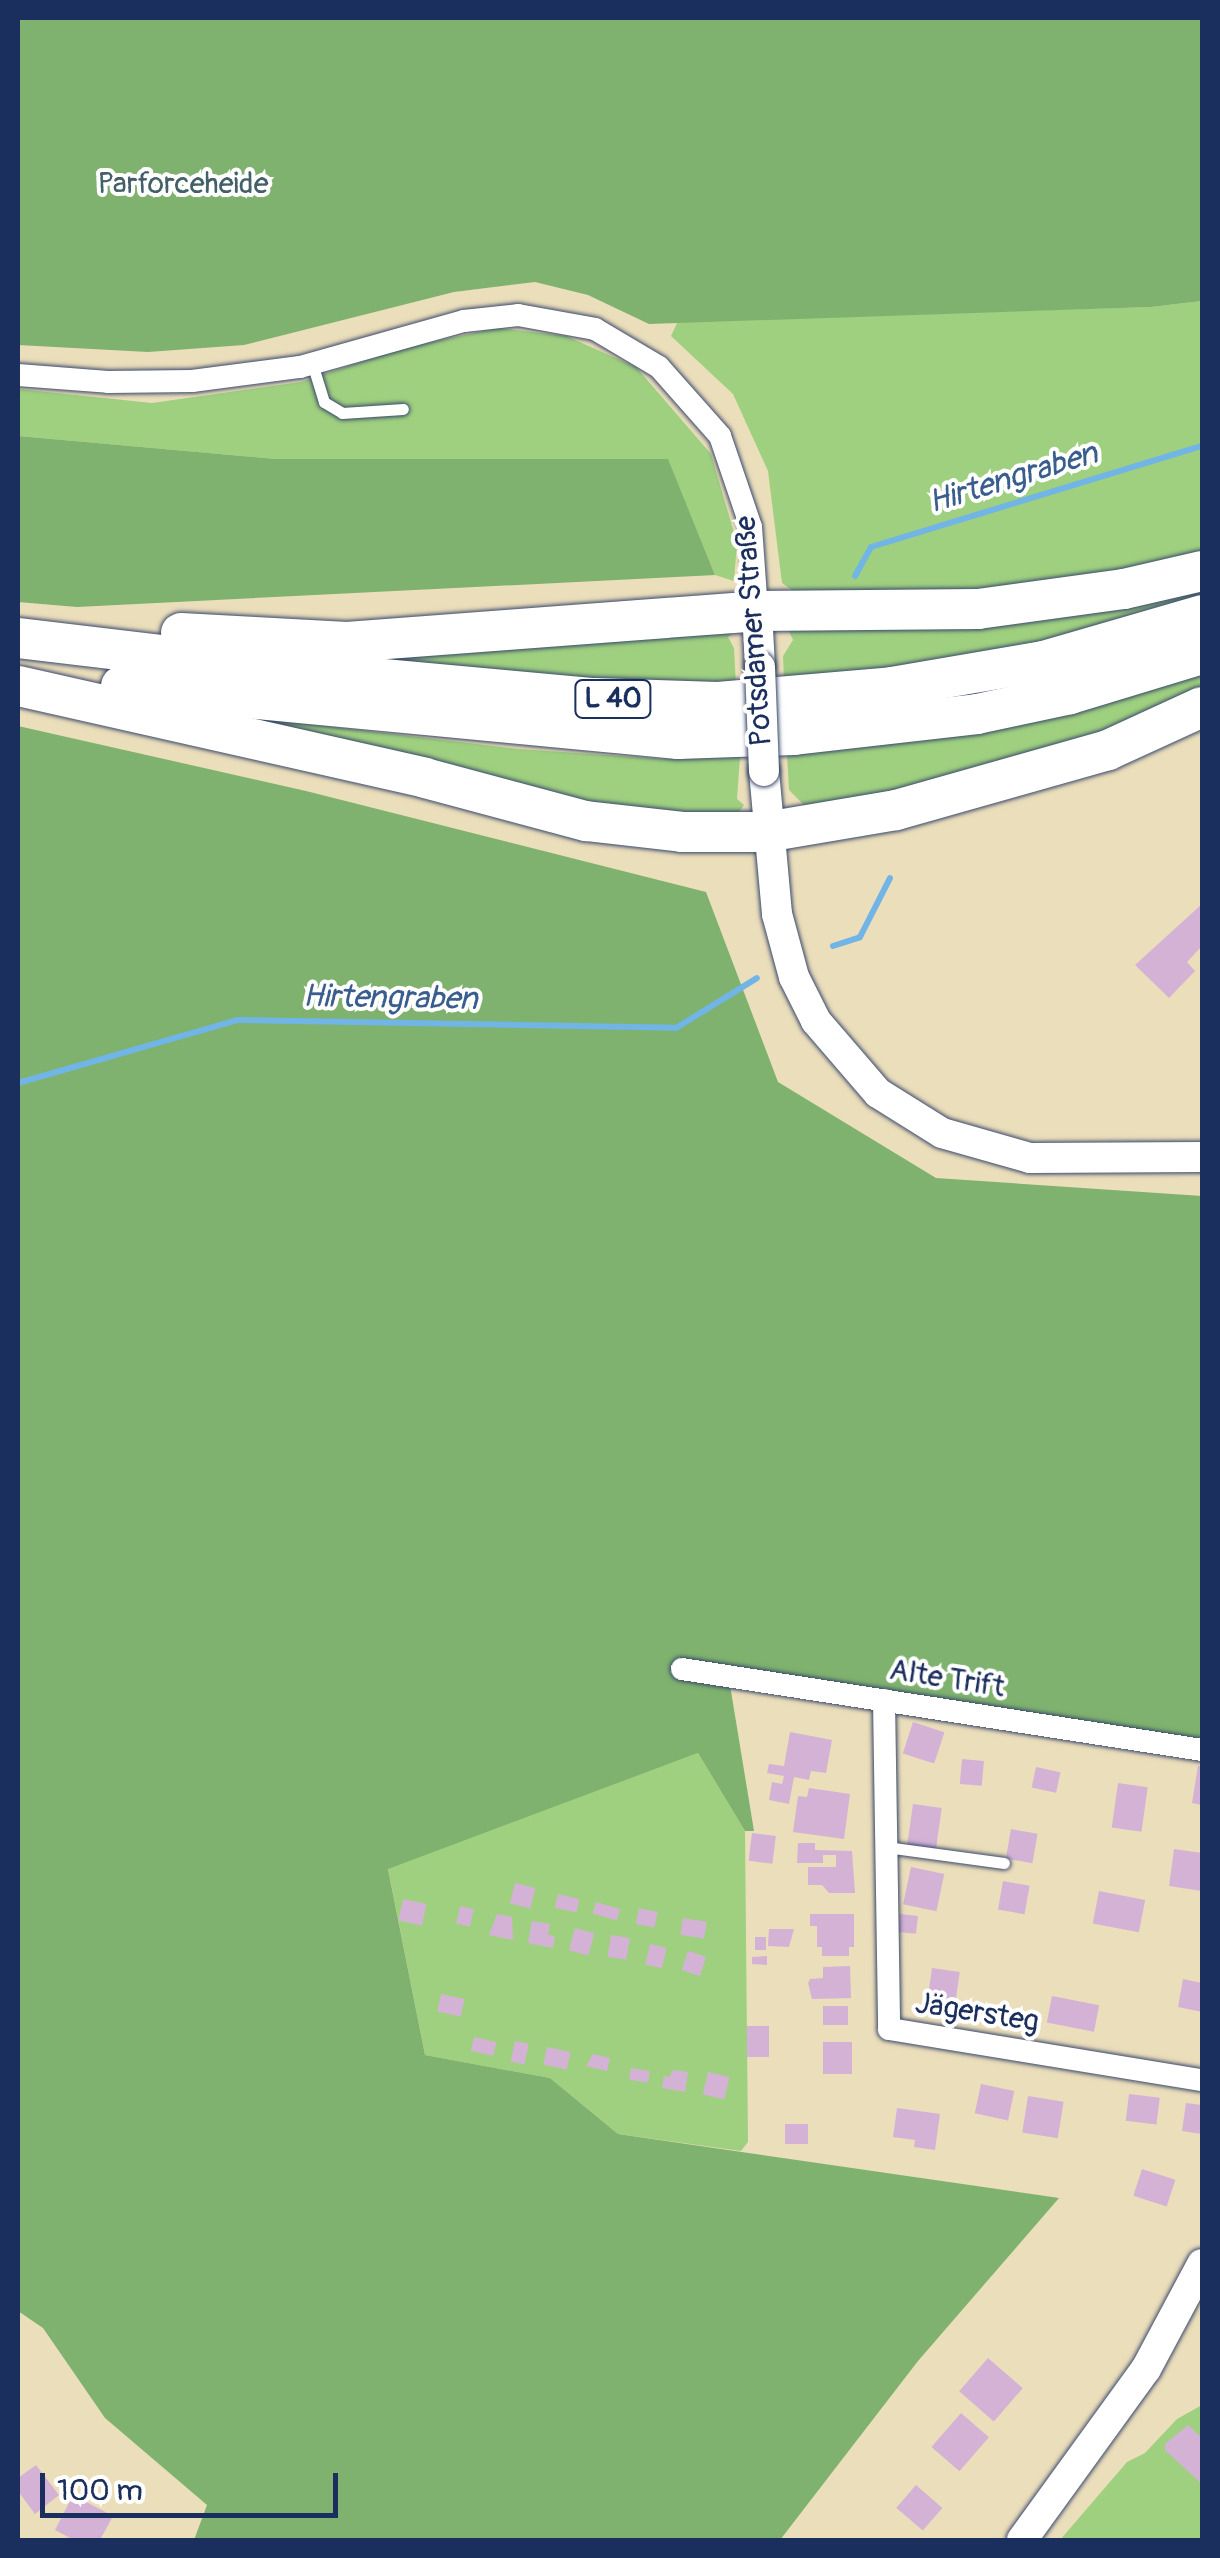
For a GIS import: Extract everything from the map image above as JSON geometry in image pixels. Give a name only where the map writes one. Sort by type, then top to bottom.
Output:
[{"type":"highway","points":[[18,624],[347,642],[757,612],[978,608],[1124,589],[1202,571]]},
{"type":"highway","name":"L 40","points":[[18,638],[594,698],[718,702],[892,686],[1044,662],[1202,615]]},
{"type":"highway","name":"L 40","points":[[18,676],[678,739],[794,735],[977,714],[1070,694],[1202,654]]},
{"type":"highway","points":[[18,686],[426,778],[586,821],[682,832],[766,832],[896,810],[1108,750],[1202,708]]},
{"type":"street","name":"Potsdamer Straße","points":[[18,375],[192,382],[312,363],[447,326],[500,317],[537,317],[596,329],[659,367],[720,436],[751,526],[766,832],[778,914],[794,977],[825,1033],[878,1093],[942,1133],[1030,1158],[1202,1157]]},
{"type":"street","name":"Alte Trift","points":[[682,1670],[1202,1750]]},
{"type":"street","name":"Jägersteg","points":[[884,1700],[889,2029],[1202,2080]]},
{"type":"street","points":[[1022,2540],[1146,2368],[1202,2264]]},
{"type":"lane","points":[[312,363],[324,402],[342,414],[404,410]]},
{"type":"lane","points":[[886,1847],[1004,1863]]},
{"type":"green space","name":"Parforceheide","points":[[18,18],[1202,18],[1202,301],[1151,307],[649,324],[588,295],[535,282],[454,292],[244,345],[148,352],[18,345]]},
{"type":"green space","points":[[1202,301],[1202,559],[1008,592],[804,599],[782,583],[768,471],[733,394],[671,336],[678,321],[1151,307]]},
{"type":"green space","points":[[498,328],[566,336],[636,367],[711,454],[737,543],[734,581],[715,575],[668,460],[275,459],[18,436],[18,389],[152,403],[301,382],[403,348]]},
{"type":"green space","points":[[18,436],[275,459],[668,459],[715,575],[77,607],[18,602]]},
{"type":"green space","points":[[1202,579],[1202,598],[1056,642],[940,664],[784,682],[783,656],[793,640],[788,629]]},
{"type":"green space","points":[[735,632],[728,637],[734,648],[736,685],[647,686],[258,648]]},
{"type":"green space","points":[[1202,674],[1202,697],[1072,755],[803,814],[803,804],[789,790],[787,755],[1011,727]]},
{"type":"green space","points":[[190,710],[519,749],[663,759],[740,757],[737,799],[744,805],[739,812],[646,822]]},
{"type":"green space","points":[[18,726],[306,791],[706,892],[778,1082],[936,1178],[1202,1196],[1202,1746],[729,1679],[754,1831],[745,1831],[698,1753],[388,1869],[425,2055],[550,2078],[618,2134],[1059,2198],[918,2361],[780,2540],[194,2540],[207,2505],[105,2418],[43,2328],[18,2311]]},
{"type":"green space","points":[[698,1753],[745,1831],[748,2142],[741,2151],[618,2134],[550,2078],[425,2055],[388,1868]]},
{"type":"green space","points":[[1202,2405],[1202,2540],[1060,2540],[1127,2462],[1145,2453],[1177,2419]]},
{"type":"building","points":[[1202,904],[1202,946],[1187,962],[1195,971],[1169,998],[1135,965]]},
{"type":"building","points":[[913,1722],[944,1732],[934,1764],[903,1753]]},
{"type":"building","points":[[790,1732],[832,1740],[826,1773],[811,1771],[809,1780],[794,1777],[789,1804],[769,1800],[772,1782],[782,1784],[784,1776],[767,1773],[769,1764],[784,1766]]},
{"type":"building","points":[[962,1759],[984,1761],[982,1786],[960,1784]]},
{"type":"building","points":[[1198,1766],[1202,1766],[1202,1805],[1192,1803]]},
{"type":"building","points":[[1036,1767],[1060,1772],[1056,1793],[1032,1788]]},
{"type":"building","points":[[1118,1783],[1148,1787],[1141,1832],[1112,1828]]},
{"type":"building","points":[[809,1788],[850,1794],[844,1839],[793,1832],[798,1796],[807,1797]]},
{"type":"building","points":[[913,1804],[942,1808],[936,1851],[907,1847]]},
{"type":"building","points":[[1011,1829],[1038,1834],[1032,1863],[1006,1859]]},
{"type":"building","points":[[752,1833],[776,1836],[772,1864],[749,1861]]},
{"type":"building","points":[[798,1843],[815,1843],[815,1850],[852,1851],[855,1893],[829,1893],[822,1885],[808,1885],[808,1867],[836,1867],[836,1855],[823,1855],[823,1863],[797,1863]]},
{"type":"building","points":[[1174,1849],[1202,1853],[1202,1891],[1169,1886]]},
{"type":"building","points":[[911,1867],[944,1874],[936,1911],[903,1904]]},
{"type":"building","points":[[1003,1881],[1030,1886],[1025,1914],[998,1910]]},
{"type":"building","points":[[515,1883],[535,1888],[530,1908],[510,1903]]},
{"type":"building","points":[[1099,1891],[1145,1900],[1139,1932],[1093,1923]]},
{"type":"building","points":[[558,1894],[579,1899],[576,1913],[555,1908]]},
{"type":"building","points":[[403,1899],[426,1904],[422,1926],[398,1921]]},
{"type":"building","points":[[596,1902],[620,1909],[617,1920],[593,1914]]},
{"type":"building","points":[[460,1906],[474,1909],[470,1927],[456,1924]]},
{"type":"building","points":[[639,1908],[658,1912],[654,1928],[636,1924]]},
{"type":"building","points":[[497,1914],[512,1917],[513,1940],[489,1935]]},
{"type":"building","points":[[810,1914],[854,1914],[854,1947],[849,1947],[849,1956],[822,1956],[822,1947],[817,1947],[817,1926],[810,1926]]},
{"type":"building","points":[[900,1914],[918,1916],[916,1934],[898,1932]]},
{"type":"building","points":[[683,1918],[707,1922],[704,1939],[680,1935]]},
{"type":"building","points":[[532,1921],[550,1924],[548,1935],[555,1936],[553,1948],[528,1943]]},
{"type":"building","points":[[575,1928],[594,1933],[588,1955],[569,1950]]},
{"type":"building","points":[[769,1929],[794,1929],[789,1947],[768,1946]]},
{"type":"building","points":[[611,1935],[630,1938],[626,1960],[608,1957]]},
{"type":"building","points":[[755,1937],[766,1937],[766,1950],[755,1950]]},
{"type":"building","points":[[650,1944],[667,1948],[662,1968],[645,1964]]},
{"type":"building","points":[[688,1951],[706,1957],[700,1976],[682,1970]]},
{"type":"building","points":[[767,1956],[767,1965],[752,1964],[752,1957]]},
{"type":"building","points":[[850,1966],[851,1998],[812,1999],[808,1983],[810,1979],[823,1978],[823,1967]]},
{"type":"building","points":[[932,1968],[960,1972],[955,2005],[927,2001]]},
{"type":"building","points":[[1183,1979],[1202,1983],[1202,2012],[1178,2007]]},
{"type":"building","points":[[441,1994],[464,1999],[461,2017],[437,2012]]},
{"type":"building","points":[[1052,1996],[1099,2005],[1094,2032],[1047,2023]]},
{"type":"building","points":[[823,2006],[848,2006],[848,2025],[823,2025]]},
{"type":"building","points":[[747,2026],[769,2026],[769,2057],[747,2057]]},
{"type":"building","points":[[474,2037],[496,2042],[493,2056],[471,2051]]},
{"type":"building","points":[[515,2041],[529,2044],[524,2064],[511,2062]]},
{"type":"building","points":[[823,2042],[852,2042],[852,2074],[823,2074]]},
{"type":"building","points":[[547,2047],[570,2052],[567,2070],[543,2065]]},
{"type":"building","points":[[593,2054],[610,2058],[607,2071],[586,2066]]},
{"type":"building","points":[[631,2068],[650,2071],[648,2083],[629,2080]]},
{"type":"building","points":[[672,2070],[688,2072],[685,2092],[662,2088],[664,2076],[670,2077]]},
{"type":"building","points":[[708,2072],[729,2077],[724,2099],[703,2094]]},
{"type":"building","points":[[981,2084],[1014,2091],[1008,2120],[975,2113]]},
{"type":"building","points":[[1129,2094],[1160,2098],[1156,2125],[1126,2121]]},
{"type":"building","points":[[1028,2096],[1064,2102],[1058,2138],[1022,2133]]},
{"type":"building","points":[[1186,2103],[1202,2105],[1202,2134],[1182,2131]]},
{"type":"building","points":[[897,2108],[940,2114],[935,2150],[914,2147],[915,2140],[893,2137]]},
{"type":"building","points":[[785,2124],[808,2124],[808,2144],[785,2144]]},
{"type":"building","points":[[1142,2169],[1175,2180],[1167,2206],[1133,2196]]},
{"type":"building","points":[[988,2358],[1023,2388],[994,2421],[959,2391]]},
{"type":"building","points":[[961,2413],[989,2437],[959,2471],[931,2447]]},
{"type":"building","points":[[1188,2425],[1202,2438],[1202,2484],[1165,2450],[1165,2444]]},
{"type":"building","points":[[36,2465],[59,2495],[35,2514],[18,2491],[18,2478]]},
{"type":"building","points":[[916,2485],[942,2508],[923,2531],[896,2508]]},
{"type":"building","points":[[73,2495],[113,2516],[100,2540],[74,2540],[55,2530]]},
{"type":"waterway","name":"Hirtengraben","points":[[855,576],[871,547],[1202,446]]},
{"type":"waterway","name":"Hirtengraben","points":[[833,946],[860,937],[890,878]]},
{"type":"waterway","name":"Hirtengraben","points":[[18,1083],[237,1020],[676,1028],[757,978]]}]
